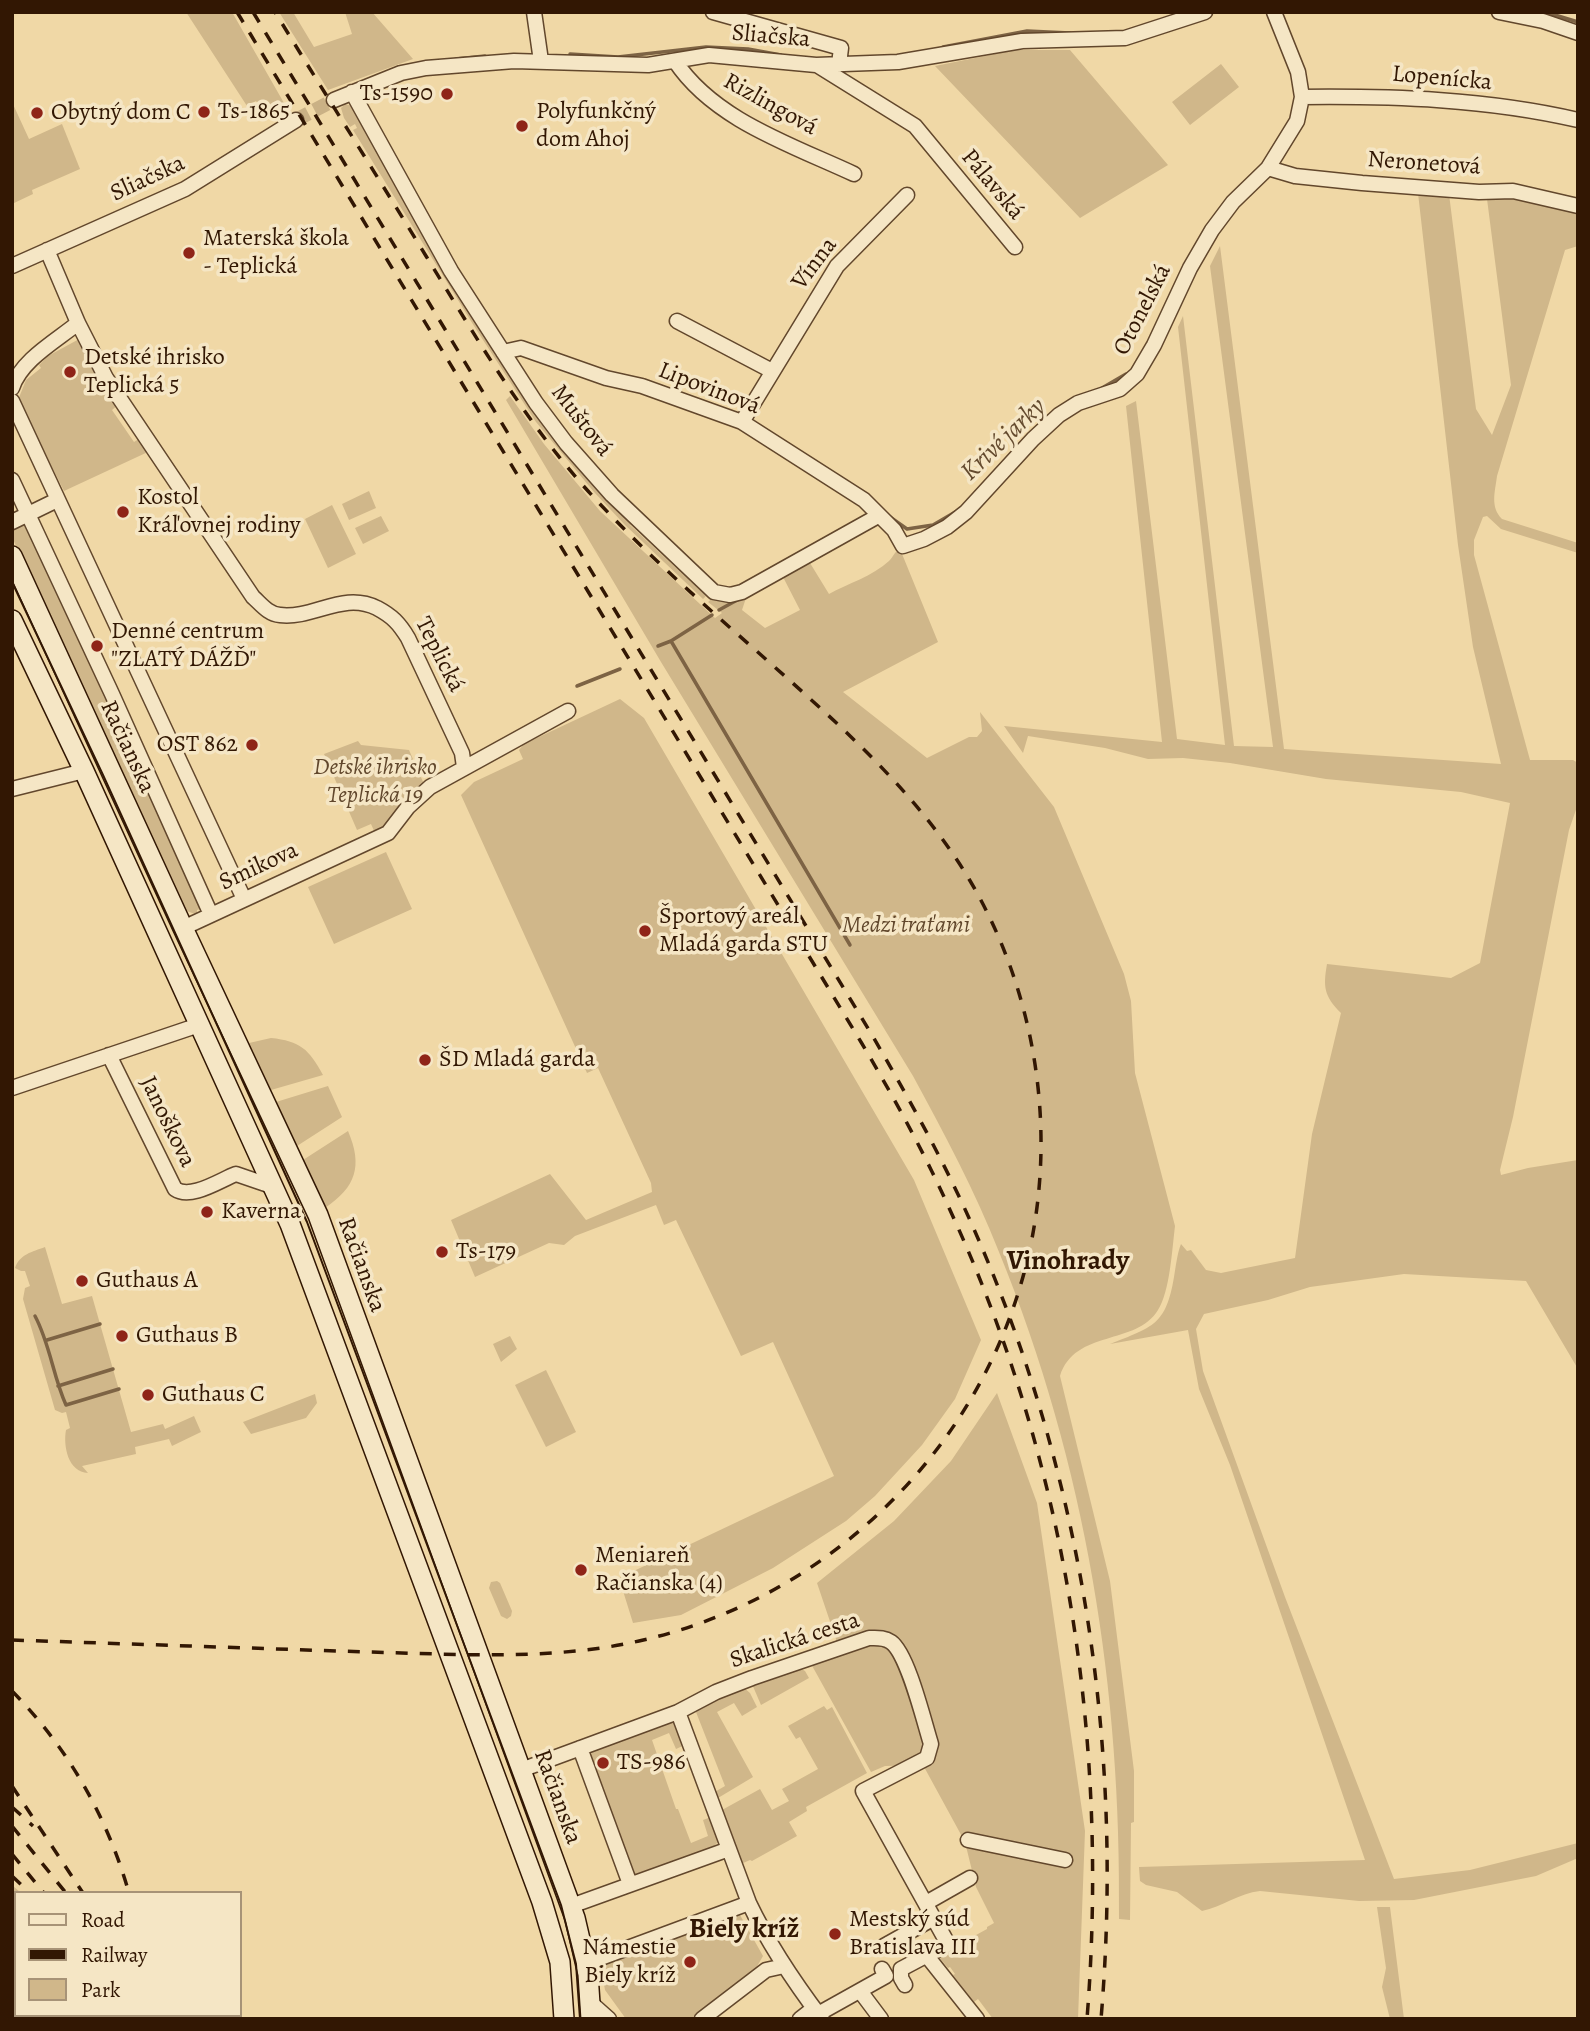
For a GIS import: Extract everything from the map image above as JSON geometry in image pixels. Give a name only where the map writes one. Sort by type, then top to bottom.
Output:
[{"type":"main road","name":"Račianska","points":[[12,556],[318,1216],[571,1906],[586,1961],[591,2011]]},
{"type":"main road","name":"Račianska","points":[[12,620],[274,1187],[338,1351],[542,1902],[560,1962],[564,1987],[564,2019]]},
{"type":"street","points":[[534,12],[541,61]]},
{"type":"street","points":[[713,12],[841,48],[839,64]]},
{"type":"street","name":"Sliačska","points":[[334,100],[401,73],[426,68],[541,61],[648,65],[709,55],[816,65],[898,62],[1022,41],[1125,38],[1205,12]]},
{"type":"street","name":"Otonelská","points":[[903,546],[947,527],[966,512],[1033,439],[1059,415],[1078,403],[1120,389],[1137,374],[1212,230],[1233,202],[1268,168],[1293,129],[1302,97],[1298,72],[1274,12]]},
{"type":"street","points":[[1499,12],[1543,21],[1578,33]]},
{"type":"street","name":"Rizlingová","points":[[675,61],[682,73],[697,88],[731,114],[854,174]]},
{"type":"street","name":"Pálavská","points":[[816,65],[915,126],[1015,247]]},
{"type":"street","name":"Muštová","points":[[352,92],[451,271],[536,403],[583,464],[612,495],[714,592],[730,595],[741,592],[878,516]]},
{"type":"street","name":"Lopenícka","points":[[1302,97],[1384,96],[1545,112],[1578,120]]},
{"type":"street","name":"Sliačska","points":[[12,266],[185,189],[296,120]]},
{"type":"street","name":"Neronetová","points":[[1268,168],[1295,176],[1362,183],[1479,192],[1513,191],[1578,206]]},
{"type":"street","name":"Vínna","points":[[742,422],[837,266],[907,195]]},
{"type":"street","name":"Teplická","points":[[47,250],[78,323],[107,379],[253,597],[265,608],[279,615],[345,602],[366,603],[396,620],[408,638],[462,753],[464,767]]},
{"type":"street","points":[[677,321],[772,371]]},
{"type":"street","points":[[12,388],[15,378],[23,368],[78,323]]},
{"type":"street","name":"Lipovinová","points":[[503,352],[521,348],[742,422],[864,500],[894,530],[903,546]]},
{"type":"street","points":[[12,401],[244,899]]},
{"type":"street","points":[[12,480],[107,681],[208,908]]},
{"type":"street","points":[[12,522],[52,502]]},
{"type":"street","name":"Smikova","points":[[183,928],[388,833],[408,807],[430,786],[568,711]]},
{"type":"street","points":[[12,789],[83,771]]},
{"type":"street","name":"Janoškova","points":[[12,1087],[199,1025]]},
{"type":"street","name":"Janoškova","points":[[109,1055],[176,1189],[186,1193],[236,1174],[274,1187]]},
{"type":"street","name":"Skalická cesta","points":[[521,1770],[678,1712],[751,1678],[853,1643],[881,1637],[901,1654],[930,1744],[926,1758],[863,1791],[926,1903]]},
{"type":"street","points":[[678,1712],[749,1903],[762,1931],[818,2013]]},
{"type":"street","points":[[580,1748],[629,1884]]},
{"type":"street","points":[[968,1840],[1065,1860]]},
{"type":"street","points":[[571,1906],[729,1849]]},
{"type":"street","points":[[905,1985],[901,1978],[901,1969],[948,1944],[926,1903],[970,1878]]},
{"type":"street","points":[[586,1961],[598,1959],[749,1903]]},
{"type":"street","points":[[884,1946],[934,1918]]},
{"type":"street","points":[[927,1955],[977,2019]]},
{"type":"street","points":[[702,2019],[766,1970],[784,1966]]},
{"type":"street","points":[[800,2019],[818,2013],[886,1976],[883,1969]]},
{"type":"street","points":[[860,1991],[881,2019]]},
{"type":"street","points":[[591,2011],[609,2019]]},
{"type":"green space","points":[[186,12],[232,12],[288,110],[273,121],[256,101],[247,106]]},
{"type":"green space","points":[[279,12],[293,12],[314,47],[352,34],[345,12],[372,12],[413,59],[328,90]]},
{"type":"green space","points":[[1015,50],[1070,50],[1168,165],[1080,218],[935,66]]},
{"type":"green space","points":[[1221,64],[1239,87],[1190,125],[1172,102]]},
{"type":"green space","points":[[12,102],[29,139],[62,124],[80,169],[32,190],[33,194],[12,204]]},
{"type":"green space","points":[[345,104],[352,106],[494,346],[635,521],[630,525],[706,596],[703,599],[625,525],[536,422],[353,130],[357,128],[355,124],[350,127],[344,118],[341,108]]},
{"type":"green space","points":[[1418,193],[1449,194],[1476,409],[1492,435],[1511,385],[1487,199],[1518,198],[1578,209],[1578,246],[1565,250],[1497,476],[1494,499],[1502,519],[1578,543],[1578,553],[1501,529],[1487,516],[1483,517],[1474,540],[1474,555],[1530,760],[1573,760],[1578,763],[1578,804],[1569,830],[1513,1117],[1500,1170],[1501,1175],[1578,1160],[1578,1369],[1526,1281],[1404,1274],[1310,1287],[1268,1300],[1204,1314],[1196,1329],[1203,1371],[1285,1597],[1394,1879],[1470,1870],[1578,1843],[1578,1858],[1536,1876],[1414,1900],[1359,1901],[1260,1891],[1202,1911],[1177,1892],[1146,1885],[1140,1881],[1139,1867],[1365,1860],[1230,1465],[1199,1389],[1188,1330],[1110,1344],[1147,1328],[1162,1315],[1171,1293],[1181,1244],[1187,1251],[1191,1250],[1206,1270],[1221,1273],[1295,1258],[1312,1134],[1341,1013],[1326,991],[1327,964],[1451,978],[1480,963],[1510,803],[1461,792],[1326,779],[1230,763],[1183,758],[1148,759],[1105,748],[1028,736],[1023,753],[1004,726],[1162,742],[1126,406],[1136,401],[1177,739],[1225,745],[1178,327],[1183,316],[1234,746],[1273,747],[1210,266],[1220,246],[1284,749],[1501,764],[1473,647],[1458,545]]},
{"type":"green space","points":[[81,338],[119,404],[112,410],[134,442],[142,437],[150,451],[64,491],[18,400],[26,380],[41,368],[39,365],[48,356]]},
{"type":"green space","name":"Medzi traťami","points":[[510,396],[544,444],[600,511],[715,618],[722,613],[708,602],[715,596],[740,595],[746,598],[742,610],[765,628],[800,610],[783,577],[810,563],[829,594],[875,571],[900,549],[938,642],[843,692],[927,758],[969,737],[977,737],[982,731],[980,712],[1054,807],[1124,974],[1131,1001],[1135,1073],[1175,1226],[1170,1270],[1162,1302],[1148,1321],[1136,1329],[1079,1351],[1068,1361],[1060,1376],[1110,1581],[1134,1771],[1130,1920],[1119,1919],[1114,1748],[1093,1580],[1076,1496],[1055,1414],[1029,1332],[990,1229],[913,1076],[661,662],[506,400]]},
{"type":"green space","points":[[369,491],[376,508],[349,520],[342,504]]},
{"type":"green space","points":[[332,505],[356,554],[328,568],[305,519]]},
{"type":"green space","points":[[381,516],[389,531],[363,544],[355,528]]},
{"type":"green space","points":[[24,522],[28,525],[206,907],[197,910],[197,914],[185,909],[174,892],[12,537],[12,526]]},
{"type":"green space","name":"Športový areál Mladá garda STU","points":[[620,699],[644,718],[914,1180],[981,1340],[955,1399],[922,1445],[875,1496],[846,1521],[773,1568],[681,1615],[633,1623],[619,1578],[834,1476],[773,1342],[741,1356],[676,1220],[664,1225],[656,1205],[575,1236],[564,1245],[549,1243],[475,1277],[451,1220],[550,1174],[586,1220],[652,1192],[651,1183],[598,1068],[587,1073],[461,795],[474,782],[523,759],[519,750],[524,744]]},
{"type":"green space","name":"Detské ihrisko Teplická 19","points":[[358,741],[361,745],[409,750],[424,784],[388,825],[375,833],[371,824],[357,830],[324,754]]},
{"type":"green space","points":[[386,852],[412,909],[334,944],[308,887]]},
{"type":"green space","points":[[271,1038],[289,1041],[303,1048],[323,1075],[271,1090],[249,1043]]},
{"type":"green space","points":[[328,1086],[342,1117],[297,1146],[276,1102]]},
{"type":"green space","points":[[348,1131],[355,1155],[354,1175],[344,1192],[325,1208],[303,1160]]},
{"type":"green space","points":[[45,1247],[62,1304],[92,1296],[131,1432],[163,1424],[165,1429],[194,1416],[201,1432],[172,1446],[169,1439],[135,1447],[136,1454],[82,1466],[88,1473],[81,1472],[71,1463],[65,1443],[66,1430],[70,1428],[66,1412],[55,1410],[23,1299],[25,1288],[30,1286],[25,1271],[15,1268],[23,1257]]},
{"type":"green space","points":[[510,1336],[517,1349],[501,1362],[493,1344]]},
{"type":"green space","points":[[546,1370],[576,1432],[546,1447],[515,1385]]},
{"type":"green space","points":[[997,1393],[1037,1503],[1085,1831],[1078,2019],[993,2019],[978,1999],[974,2002],[950,1967],[938,1956],[994,1923],[976,1887],[965,1842],[923,1765],[885,1766],[871,1772],[810,1662],[840,1651],[817,1583],[894,1521],[951,1461]]},
{"type":"green space","points":[[315,1394],[317,1403],[306,1418],[251,1434],[243,1422]]},
{"type":"green space","points":[[497,1581],[512,1611],[507,1619],[501,1616],[489,1588],[491,1582]]},
{"type":"green space","points":[[800,1668],[809,1678],[761,1705],[752,1684]]},
{"type":"green space","points":[[743,1687],[750,1693],[757,1707],[742,1716],[734,1703],[717,1712],[753,1777],[718,1798],[714,1797],[713,1793],[725,1786],[696,1712],[710,1702]]},
{"type":"green space","points":[[824,1706],[827,1710],[832,1707],[867,1773],[806,1807],[807,1811],[789,1822],[797,1836],[752,1861],[741,1864],[722,1810],[760,1789],[772,1810],[789,1801],[782,1789],[818,1769],[800,1737],[796,1739],[788,1726]]},
{"type":"green space","points":[[674,1720],[687,1744],[676,1749],[669,1733],[652,1740],[676,1809],[691,1843],[708,1836],[703,1820],[714,1816],[719,1841],[711,1849],[632,1878],[590,1760],[592,1751]]},
{"type":"green space","points":[[12,1885],[19,1891],[14,1891],[14,2017],[17,2019],[12,2019]]},
{"type":"green space","points":[[1377,1907],[1390,1907],[1404,2019],[1390,2019],[1382,1987],[1386,1968]]},
{"type":"green space","name":"Námestie Biely kríž","points":[[737,1913],[763,1956],[755,1970],[691,2019],[626,2019],[605,1990],[600,1963]]},
{"type":"waterway","points":[[1545,12],[1578,22]]},
{"type":"waterway","points":[[943,47],[1027,31],[1070,33]]},
{"type":"waterway","points":[[570,54],[618,57],[706,47],[748,49],[781,55]]},
{"type":"waterway","points":[[456,59],[485,56]]},
{"type":"waterway","name":"Krivé jarky","points":[[1102,388],[1126,374]]},
{"type":"waterway","name":"Krivé jarky","points":[[890,517],[907,529],[933,525],[957,511]]},
{"type":"waterway","name":"Krivé jarky","points":[[719,610],[739,599]]},
{"type":"waterway","points":[[671,641],[712,615]]},
{"type":"waterway","points":[[658,646],[671,641],[850,945]]},
{"type":"waterway","points":[[577,686],[620,669]]},
{"type":"waterway","points":[[35,1316],[66,1405],[119,1389]]},
{"type":"waterway","points":[[47,1340],[100,1324]]},
{"type":"waterway","points":[[58,1386],[113,1369]]},
{"type":"tunnel","points":[[296,120],[334,100]]},
{"type":"tram line","points":[[12,582],[307,1222],[561,1905],[576,1964],[580,2019]]},
{"type":"railway","points":[[237,12],[861,1042],[908,1125],[950,1210],[990,1306],[1024,1404],[1051,1504],[1071,1605],[1084,1708],[1091,1811],[1092,1915],[1087,2019]]},
{"type":"railway","points":[[253,12],[872,1035],[925,1129],[973,1227],[1011,1321],[1043,1417],[1068,1515],[1087,1615],[1100,1715],[1106,1816],[1107,1918],[1101,2019]]},
{"type":"railway","points":[[12,1640],[503,1655],[605,1647],[639,1641],[705,1622],[767,1594],[824,1558],[877,1515],[923,1466],[963,1411],[996,1351],[1020,1287],[1033,1236],[1041,1130],[1037,1078],[1028,1026],[1013,975],[994,926],[969,879],[935,829],[874,760],[640,545],[565,464],[482,347],[275,12]]},
{"type":"railway","points":[[12,1691],[51,1736],[83,1784],[109,1837],[128,1891]]},
{"type":"railway","points":[[12,1786],[82,1891]]},
{"type":"railway","points":[[12,1807],[33,1826]]},
{"type":"railway","points":[[12,1826],[64,1891]]},
{"type":"railway","points":[[12,1854],[42,1891]]},
{"type":"railway","points":[[12,1876],[28,1891]]},
{"type":"place","name":"Ts-1590","points":[[447,94]]},
{"type":"place","name":"Ts-1865","points":[[204,112]]},
{"type":"place","name":"Obytný dom C","points":[[37,113]]},
{"type":"place","name":"Polyfunkčný dom Ahoj","points":[[522,126]]},
{"type":"place","name":"Materská škola - Teplická","points":[[189,253]]},
{"type":"place","name":"Detské ihrisko Teplická 5","points":[[70,372]]},
{"type":"place","name":"Kostol Kráľovnej rodiny","points":[[123,512]]},
{"type":"place","name":"Denné centrum \"ZLATÝ DÁŽĎ\"","points":[[97,646]]},
{"type":"place","name":"OST 862","points":[[252,745]]},
{"type":"place","name":"Športový areál Mladá garda STU","points":[[645,931]]},
{"type":"place","name":"ŠD Mladá garda","points":[[425,1060]]},
{"type":"place","name":"Kaverna","points":[[207,1212]]},
{"type":"place","name":"Ts-179","points":[[442,1252]]},
{"type":"place","name":"Guthaus A","points":[[82,1281]]},
{"type":"place","name":"Guthaus B","points":[[122,1336]]},
{"type":"place","name":"Guthaus C","points":[[148,1395]]},
{"type":"place","name":"Meniareň Račianska (4)","points":[[581,1570]]},
{"type":"place","name":"TS-986","points":[[603,1763]]},
{"type":"place","name":"Mestský súd Bratislava III","points":[[835,1934]]},
{"type":"place","name":"Námestie Biely kríž","points":[[690,1962]]},
{"type":"district","name":"Vinohrady","points":[[1068,1262]]},
{"type":"district","name":"Biely kríž","points":[[744,1930]]}]
